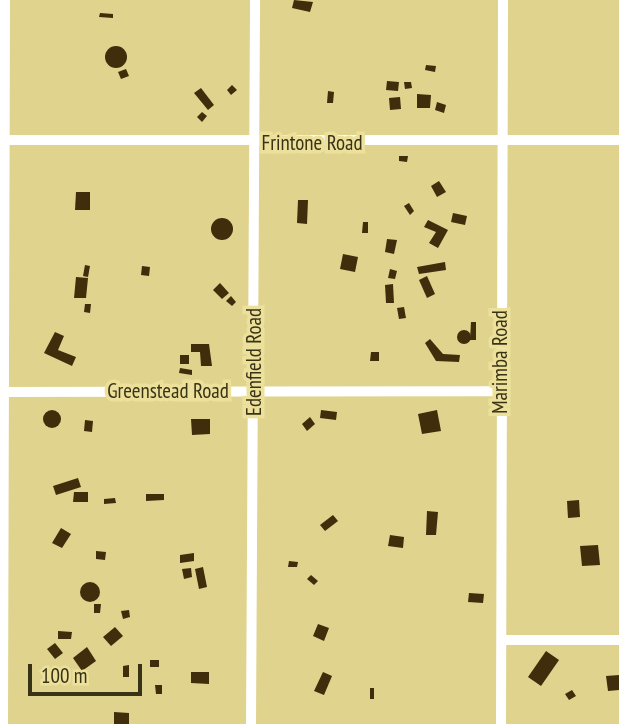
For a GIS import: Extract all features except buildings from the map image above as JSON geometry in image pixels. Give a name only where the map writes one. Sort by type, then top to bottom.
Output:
[{"type":"street","points":[[3,724],[5,0]]},
{"type":"street","name":"Edenfield Road","points":[[251,724],[255,0]]},
{"type":"street","name":"Marimba Road","points":[[501,724],[503,0]]},
{"type":"street","name":"Frintone Road","points":[[5,140],[254,143],[619,140]]},
{"type":"street","name":"Greenstead Road","points":[[4,392],[500,391]]},
{"type":"street","points":[[503,640],[619,640]]}]
